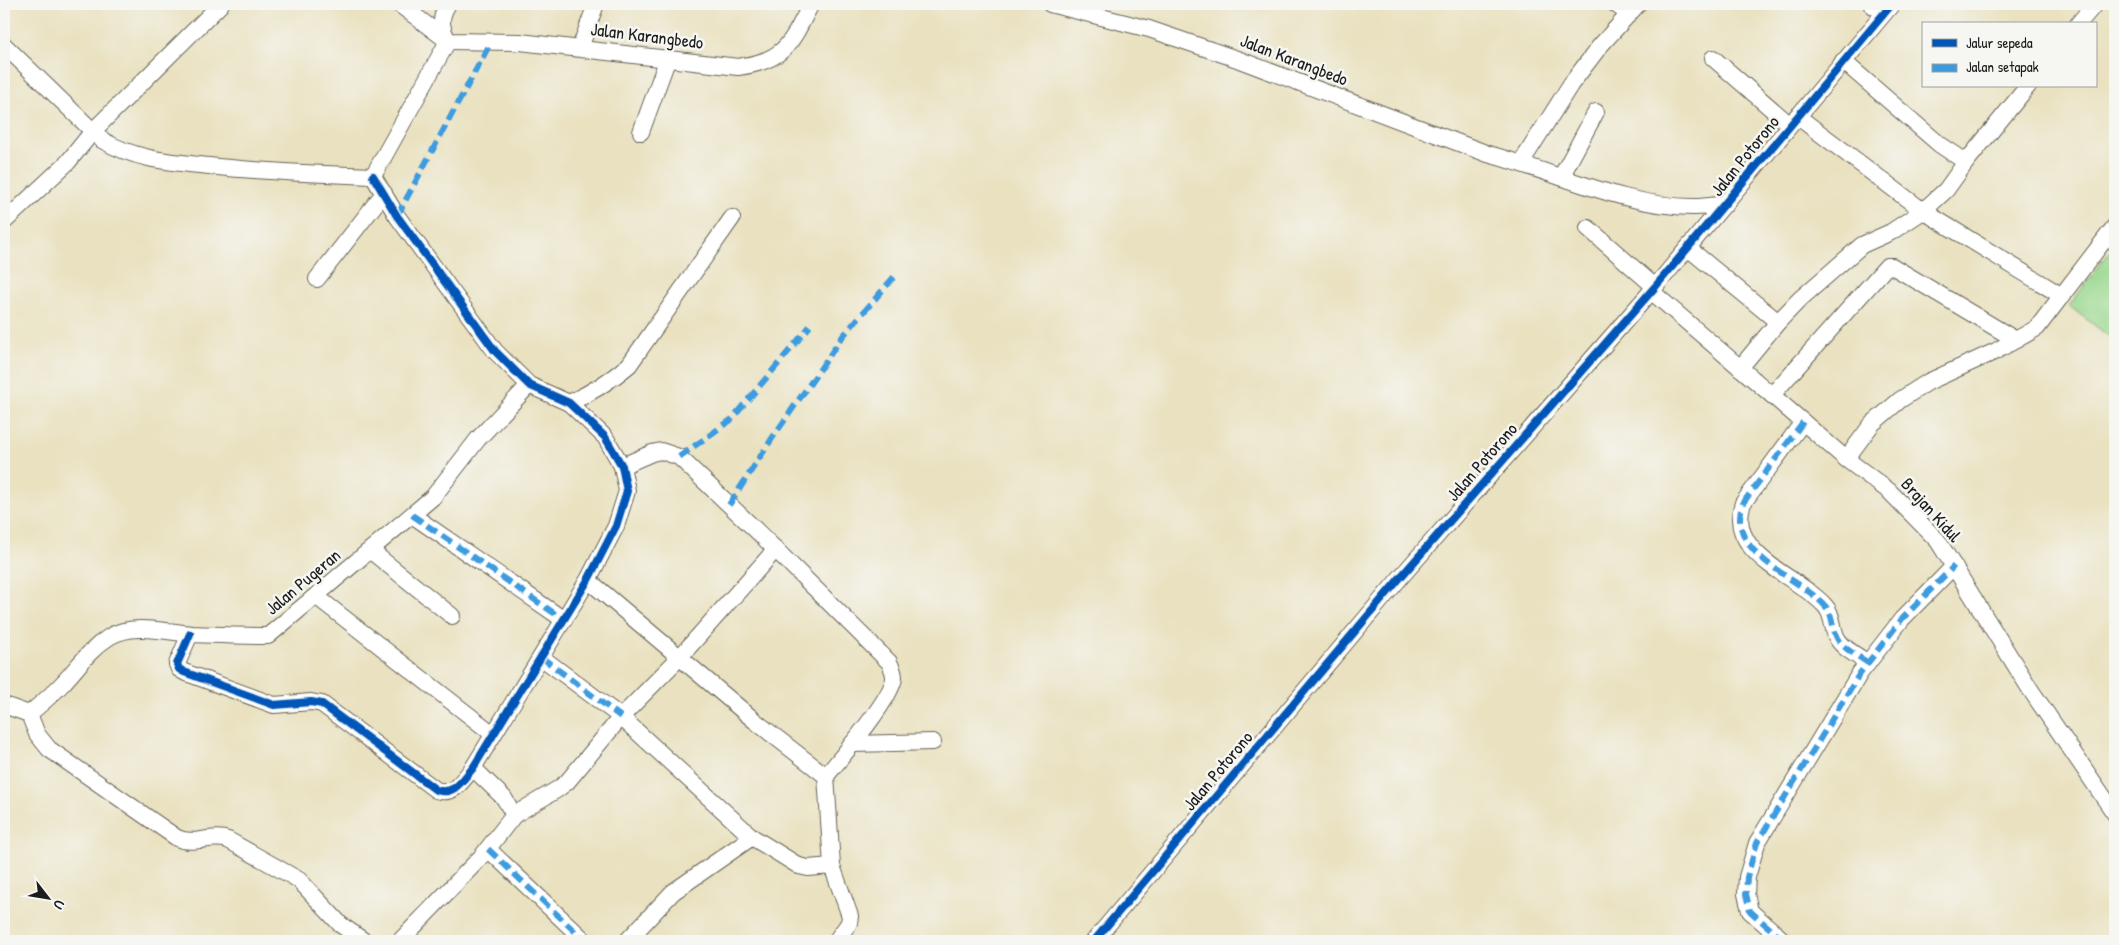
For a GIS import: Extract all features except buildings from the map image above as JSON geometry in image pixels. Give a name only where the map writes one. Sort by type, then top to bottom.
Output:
[{"type":"street","points":[[4,222],[68,162],[93,131],[221,4]]},
{"type":"street","points":[[399,4],[448,41]]},
{"type":"street","points":[[448,4],[441,18],[443,31],[448,41]]},
{"type":"street","points":[[580,48],[596,4]]},
{"type":"street","name":"Jalan Karangbedo","points":[[448,41],[520,42],[738,67],[760,64],[774,58],[784,49],[797,32],[811,4]]},
{"type":"street","name":"Jalan Karangbedo","points":[[1050,4],[1149,29],[1237,59],[1488,154],[1561,177],[1662,205],[1696,208],[1726,204]]},
{"type":"street","points":[[1521,163],[1571,84],[1600,46],[1634,9],[1615,4]]},
{"type":"street","points":[[2080,22],[2094,4]]},
{"type":"street","name":"Jalan Potorono","points":[[1094,941],[1393,586],[1726,204],[1843,61],[1882,7]]},
{"type":"street","points":[[373,176],[448,41]]},
{"type":"street","points":[[4,46],[102,140],[120,151],[160,161],[252,171],[373,176]]},
{"type":"street","points":[[642,132],[668,58]]},
{"type":"street","points":[[1713,58],[1794,121],[1923,211],[2062,296]]},
{"type":"street","points":[[1843,61],[1939,144],[1966,162]]},
{"type":"street","points":[[1740,368],[1778,322],[1800,300],[1862,246],[1891,232],[1923,211],[1946,190],[1966,162],[2026,88]]},
{"type":"street","points":[[1561,177],[1596,112]]},
{"type":"street","points":[[190,634],[178,664],[179,669],[274,705],[311,702],[322,704],[436,790],[450,791],[456,788],[472,768],[541,658],[588,580],[616,526],[627,491],[622,466],[605,437],[569,403],[529,385],[495,351],[397,216],[373,176]]},
{"type":"street","points":[[317,279],[384,193]]},
{"type":"street","points":[[569,403],[591,393],[629,364],[732,218]]},
{"type":"street","points":[[1846,459],[1872,424],[1900,400],[1928,382],[1996,352],[2037,328],[2115,226]]},
{"type":"street","name":"Brajan Kidul","points":[[1588,228],[1740,368],[1846,459],[1889,491],[1914,515],[1938,542],[2030,689],[2115,814]]},
{"type":"street","points":[[1688,248],[1778,322]]},
{"type":"street","points":[[1772,395],[1887,266],[1892,266],[2016,340]]},
{"type":"street","name":"Jalan Pugeran","points":[[30,714],[63,683],[82,659],[110,636],[122,631],[140,629],[190,634],[268,636],[317,597],[433,497],[478,439],[529,385]]},
{"type":"street","points":[[1803,422],[1743,503],[1740,510],[1741,525],[1746,541],[1755,552],[1782,574],[1800,585],[1827,608],[1836,638],[1843,646],[1868,663]]},
{"type":"street","points":[[622,466],[661,451],[679,457],[776,549],[889,662],[894,676],[891,688],[852,744],[826,776],[832,866],[850,916],[849,924],[836,941]]},
{"type":"street","points":[[412,515],[564,620]]},
{"type":"street","points":[[400,941],[488,849],[514,815],[563,786],[621,717],[679,658],[776,549]]},
{"type":"street","points":[[371,551],[452,616]]},
{"type":"street","points":[[1784,941],[1750,911],[1746,894],[1747,877],[1757,843],[1832,718],[1868,663],[1902,620],[1954,566]]},
{"type":"street","points":[[588,580],[755,721],[826,776]]},
{"type":"street","points":[[317,597],[493,734]]},
{"type":"street","points":[[541,658],[621,717],[752,836],[799,866],[808,868],[832,866]]},
{"type":"street","points":[[4,705],[30,714],[36,734],[49,749],[177,838],[190,842],[216,838],[228,840],[299,880],[341,925],[364,941]]},
{"type":"street","points":[[852,744],[933,742]]},
{"type":"street","points":[[472,768],[504,798],[514,815]]},
{"type":"street","points":[[627,941],[673,892],[752,836]]},
{"type":"street","points":[[488,849],[585,941]]},
{"type":"green space","points":[[2115,245],[2115,341],[2069,306]]},
{"type":"marked path","points":[[397,216],[491,42]]},
{"type":"marked path","points":[[729,505],[773,437],[843,336],[894,277]]},
{"type":"marked path","points":[[679,457],[731,420],[810,326]]},
{"type":"marked path","points":[[1803,422],[1743,503],[1740,521],[1744,537],[1754,551],[1768,563],[1814,596],[1826,607],[1838,640],[1845,648],[1868,663]]},
{"type":"marked path","points":[[412,515],[564,620]]},
{"type":"marked path","points":[[1784,941],[1750,911],[1746,894],[1747,877],[1757,843],[1860,673],[1902,619],[1954,566]]},
{"type":"marked path","points":[[541,657],[621,717]]},
{"type":"marked path","points":[[488,849],[585,941]]},
{"type":"cycle path","points":[[1094,941],[1399,579],[1655,287],[1892,4]]},
{"type":"cycle path","points":[[190,634],[177,664],[179,669],[274,705],[311,702],[322,704],[436,790],[448,791],[458,786],[473,768],[588,580],[616,526],[627,491],[622,466],[605,437],[569,403],[529,385],[495,351],[397,216],[373,176]]}]
